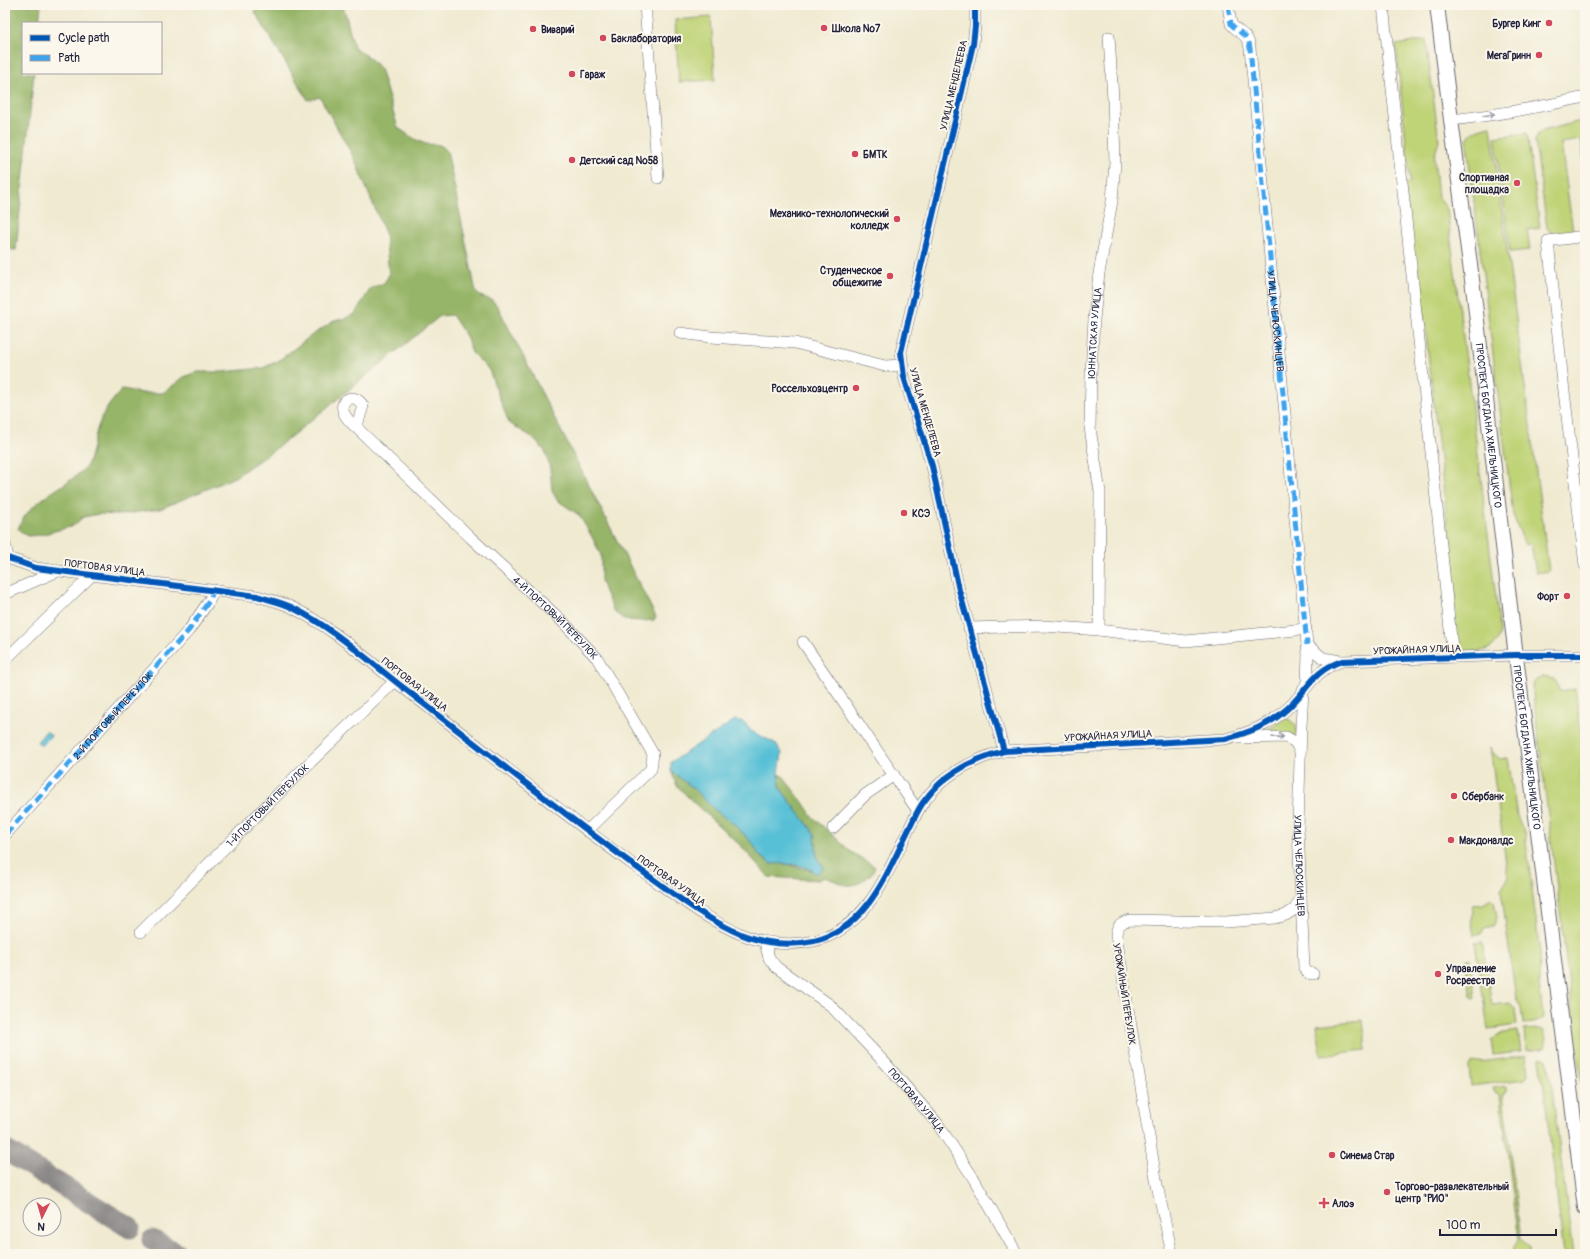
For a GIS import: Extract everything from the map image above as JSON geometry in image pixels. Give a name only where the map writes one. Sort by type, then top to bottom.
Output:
[{"type":"main road","name":"ПРОСПЕКТ БОГДАНА ХМЕЛЬНИЦКОГО","points":[[1438,5],[1516,655],[1585,1208]]},
{"type":"main road","name":"ПРОСПЕКТ БОГДАНА ХМЕЛЬНИЦКОГО","points":[[1444,5],[1457,113],[1451,120]]},
{"type":"street","points":[[645,5],[658,178]]},
{"type":"street","name":"УЛИЦА МЕНДЕЛЕЕВА","points":[[975,5],[973,44],[901,352],[902,365],[910,398],[932,466],[959,590],[1004,751]]},
{"type":"street","name":"УЛИЦА ЧЕЛЮСКИНЦЕВ","points":[[1228,5],[1232,24],[1246,35],[1249,42],[1308,650],[1307,682],[1303,691],[1301,726],[1298,828],[1304,968],[1308,973],[1313,974]]},
{"type":"street","points":[[1383,5],[1453,657]]},
{"type":"street","name":"ЮННАТСКАЯ УЛИЦА","points":[[1099,630],[1100,492],[1090,428],[1090,374],[1097,288],[1112,201],[1115,162],[1109,37]]},
{"type":"street","points":[[1451,120],[1504,113],[1585,97]]},
{"type":"street","points":[[1585,236],[1548,241],[1585,566]]},
{"type":"street","points":[[680,332],[711,337],[795,343],[885,366],[902,365]]},
{"type":"street","name":"4-Й ПОРТОВЫЙ ПЕРЕУЛОК","points":[[358,429],[471,538],[561,620],[597,658],[653,754],[651,769],[587,831]]},
{"type":"street","points":[[5,544],[6,557]]},
{"type":"street","name":"ПОРТОВАЯ УЛИЦА","points":[[6,557],[36,568],[257,596],[292,607],[341,639],[587,831],[699,911],[720,924],[745,936],[765,942],[769,958],[776,967],[830,1005],[886,1064],[937,1123],[974,1180],[1017,1254]]},
{"type":"street","points":[[5,594],[59,571]]},
{"type":"street","points":[[5,660],[92,575]]},
{"type":"street","name":"2-Й ПОРТОВЫЙ ПЕРЕУЛОК","points":[[5,835],[189,630],[210,601],[214,590]]},
{"type":"street","points":[[969,628],[1044,626],[1099,630],[1186,640],[1306,629]]},
{"type":"street","points":[[803,642],[918,812]]},
{"type":"street","points":[[1308,650],[1323,658],[1342,661]]},
{"type":"street","points":[[1308,650],[1314,666],[1318,669],[1324,669]]},
{"type":"street","name":"УРОЖАЙНАЯ УЛИЦА","points":[[765,942],[797,943],[829,936],[843,928],[860,914],[876,894],[924,801],[933,790],[955,772],[980,759],[1004,751],[1225,739],[1257,729],[1280,715],[1317,674],[1324,669],[1342,661],[1516,655],[1585,655]]},
{"type":"street","name":"1-Й ПОРТОВЫЙ ПЕРЕУЛОК","points":[[141,932],[298,774],[395,681]]},
{"type":"street","points":[[1280,715],[1290,716],[1301,726]]},
{"type":"street","points":[[1225,739],[1286,737],[1295,742],[1300,752]]},
{"type":"street","points":[[833,828],[865,795],[894,775]]},
{"type":"street","name":"УРОЖАЙНЫЙ ПЕРЕУЛОК","points":[[1172,1254],[1156,1185],[1116,935],[1117,927],[1122,922],[1130,920],[1226,922],[1275,918],[1286,915],[1295,909],[1301,898]]},
{"type":"green space","points":[[5,5],[41,5],[39,22],[22,22],[22,74],[34,74],[16,250],[5,249]]},
{"type":"green space","points":[[256,5],[343,5],[354,47],[371,59],[380,69],[398,128],[420,142],[441,146],[447,151],[476,292],[480,296],[492,300],[498,307],[656,617],[654,620],[625,620],[614,612],[601,580],[601,555],[591,535],[579,515],[557,500],[552,491],[550,468],[545,451],[532,437],[509,423],[489,370],[472,353],[466,336],[452,315],[440,316],[278,447],[235,477],[160,509],[119,515],[99,514],[83,517],[73,526],[40,535],[27,536],[18,529],[23,519],[38,502],[85,468],[89,460],[101,418],[123,389],[142,393],[163,393],[184,377],[196,372],[222,372],[263,368],[278,361],[312,335],[334,321],[355,314],[371,288],[384,283],[389,275],[385,233],[354,158],[320,97],[308,100],[255,12]]},
{"type":"green space","points":[[711,17],[715,80],[679,82],[675,20]]},
{"type":"green space","points":[[1426,40],[1439,141],[1434,157],[1438,197],[1447,209],[1500,630],[1499,638],[1496,644],[1491,648],[1477,651],[1456,648],[1449,607],[1456,601],[1419,272],[1412,270],[1404,184],[1410,182],[1396,45]]},
{"type":"green space","points":[[1585,120],[1585,170],[1581,140],[1561,143],[1573,232],[1566,235],[1559,235],[1552,233],[1547,228],[1535,141],[1539,132]]},
{"type":"green space","points":[[1491,126],[1549,571],[1536,573],[1531,544],[1525,545],[1513,515],[1467,145],[1467,140],[1471,133],[1478,129]]},
{"type":"green space","name":"Спортивная площадка","points":[[1527,133],[1540,228],[1527,230],[1530,250],[1510,252],[1495,137]]},
{"type":"green space","points":[[1585,483],[1585,537],[1581,485]]},
{"type":"green space","points":[[1543,677],[1554,679],[1557,683],[1559,691],[1575,689],[1583,745],[1585,745],[1585,771],[1580,772],[1585,806],[1585,1113],[1532,686],[1536,679]]},
{"type":"green space","points":[[1286,718],[1297,726],[1296,734],[1294,736],[1269,733],[1269,729]]},
{"type":"green space","points":[[1490,747],[1494,754],[1500,759],[1508,758],[1517,816],[1525,834],[1540,953],[1539,982],[1543,1017],[1537,1022],[1531,1023],[1523,1024],[1521,1007],[1516,999],[1501,890],[1508,878]]},
{"type":"green space","points":[[671,771],[693,788],[715,810],[735,825],[754,845],[759,855],[771,864],[782,863],[814,871],[817,859],[815,834],[780,788],[779,774],[784,777],[812,816],[850,851],[875,867],[867,878],[859,883],[851,885],[846,885],[824,877],[818,880],[769,877],[741,846],[677,786]]},
{"type":"green space","points":[[1491,899],[1494,902],[1497,918],[1493,926],[1484,928],[1481,934],[1474,936],[1471,918],[1473,912],[1472,905],[1483,904]]},
{"type":"green space","points":[[1482,942],[1492,1005],[1510,1003],[1515,1009],[1517,1025],[1488,1029],[1475,943]]},
{"type":"green space","points":[[1470,958],[1475,999],[1471,996],[1465,961]]},
{"type":"green space","points":[[1363,1020],[1366,1050],[1321,1055],[1317,1025]]},
{"type":"green space","points":[[1524,1030],[1543,1030],[1545,1034],[1545,1048],[1526,1051]]},
{"type":"green space","points":[[1518,1031],[1521,1052],[1493,1055],[1491,1040],[1503,1033]]},
{"type":"green space","points":[[1526,1056],[1528,1074],[1525,1079],[1471,1086],[1469,1068],[1472,1063]]},
{"type":"green space","points":[[1543,1057],[1547,1060],[1549,1065],[1573,1254],[1564,1254],[1540,1058]]},
{"type":"green space","points":[[1507,1086],[1507,1092],[1503,1095],[1521,1240],[1529,1248],[1529,1254],[1514,1254],[1514,1248],[1519,1241],[1500,1096],[1495,1093],[1493,1088]]},
{"type":"water","points":[[735,720],[744,722],[751,731],[775,743],[782,753],[779,774],[780,788],[815,834],[817,859],[824,867],[817,874],[801,866],[771,864],[759,855],[754,845],[735,825],[715,810],[693,788],[671,771],[671,762]]},
{"type":"water","points":[[46,731],[51,735],[42,746],[37,742]]},
{"type":"taxiway","points":[[5,1150],[130,1228]]},
{"type":"taxiway","points":[[152,1240],[178,1254]]},
{"type":"marked path","points":[[1228,5],[1231,24],[1245,36],[1250,48],[1307,645]]},
{"type":"marked path","points":[[5,835],[189,630],[209,601],[214,590]]},
{"type":"cycle path","points":[[975,5],[973,44],[901,352],[904,377],[932,466],[959,590],[1004,751]]},
{"type":"cycle path","points":[[5,557],[36,568],[257,596],[289,606],[308,616],[336,635],[548,801],[701,913],[751,938],[787,944],[814,941],[833,934],[849,924],[863,910],[885,878],[919,809],[933,791],[950,775],[971,763],[993,754],[1004,751],[1225,739],[1250,731],[1274,719],[1295,701],[1317,675],[1332,665],[1342,661],[1515,655],[1585,655]]},
{"type":"place","name":"Бургер Кинг","points":[[1549,23]]},
{"type":"place","name":"Школа №7","points":[[824,28]]},
{"type":"place","name":"Виварий","points":[[533,29]]},
{"type":"place","name":"Баклаборатория","points":[[603,38]]},
{"type":"place","name":"МегаГринн","points":[[1539,55]]},
{"type":"place","name":"Гараж","points":[[572,74]]},
{"type":"place","name":"БМТК","points":[[855,154]]},
{"type":"place","name":"Детский сад №58","points":[[572,160]]},
{"type":"place","name":"Спортивная площадка","points":[[1517,183]]},
{"type":"place","name":"Механико-технологический колледж","points":[[897,219]]},
{"type":"place","name":"Студенческое общежитие","points":[[890,276]]},
{"type":"place","name":"Россельхозцентр","points":[[856,388]]},
{"type":"place","name":"КСЭ","points":[[904,513]]},
{"type":"place","name":"Форт","points":[[1567,596]]},
{"type":"place","name":"Сбербанк","points":[[1454,796]]},
{"type":"place","name":"Макдоналдс","points":[[1451,840]]},
{"type":"place","name":"Управление Росреестра","points":[[1438,974]]},
{"type":"place","name":"Синема Стар","points":[[1332,1155]]},
{"type":"place","name":"Торгово-развлекательный центр \"РИО\"","points":[[1387,1192]]},
{"type":"place","name":"Алоэ","points":[[1324,1203]]}]
